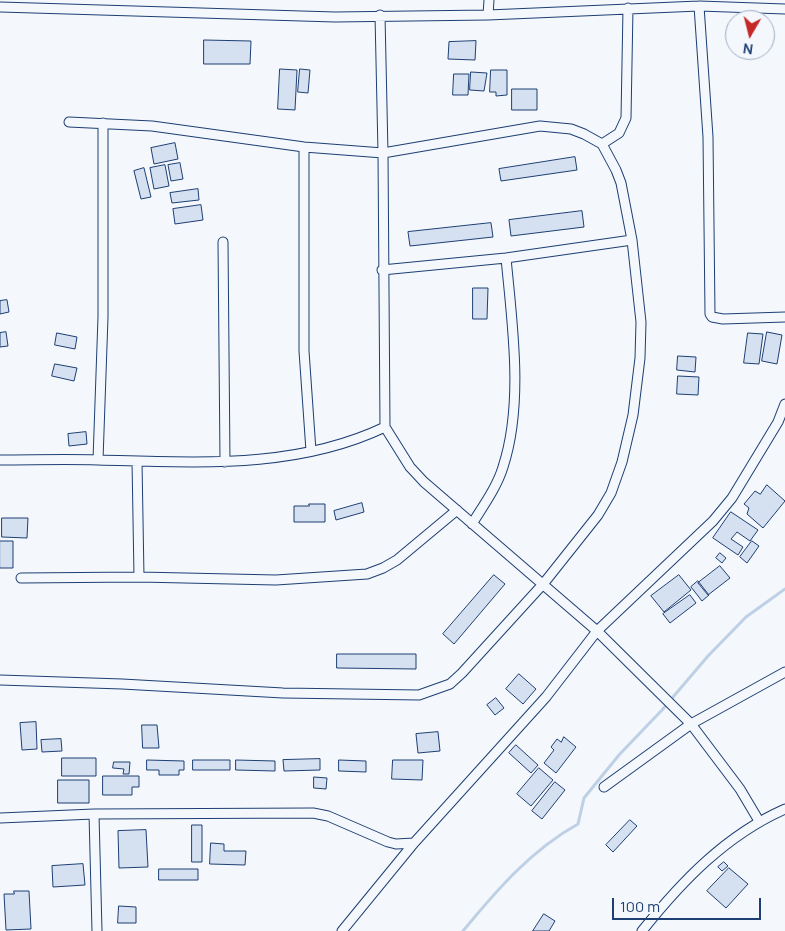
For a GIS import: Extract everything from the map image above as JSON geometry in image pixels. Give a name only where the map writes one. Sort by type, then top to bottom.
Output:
[{"type":"street","points":[[488,15],[489,0]]},
{"type":"street","points":[[699,6],[709,147],[710,314],[712,317],[723,319],[785,317]]},
{"type":"street","points":[[0,7],[335,17],[488,15],[699,6],[785,8]]},
{"type":"street","points":[[602,144],[619,133],[626,118],[628,8]]},
{"type":"street","points":[[380,15],[385,427],[410,467],[424,482],[597,631],[691,724],[740,789],[759,820]]},
{"type":"street","points":[[0,680],[292,693],[419,695],[450,684],[544,584],[598,515],[610,493],[622,462],[633,414],[640,358],[641,322],[632,240],[621,183],[602,144],[584,134],[570,129],[540,126],[383,153],[304,147],[152,126],[69,122]]},
{"type":"street","points":[[98,460],[103,317],[103,123]]},
{"type":"street","points":[[304,147],[304,351],[311,451]]},
{"type":"street","points":[[382,270],[506,258],[632,240]]},
{"type":"street","points":[[223,242],[225,462]]},
{"type":"street","points":[[472,524],[492,492],[503,468],[512,424],[513,365],[506,258]]},
{"type":"street","points":[[342,931],[414,843],[546,697],[597,631],[713,521],[732,498],[778,422],[785,404]]},
{"type":"street","points":[[0,460],[225,462],[278,458],[343,444],[385,427]]},
{"type":"street","points":[[136,461],[139,577]]},
{"type":"street","points":[[21,578],[139,577],[276,580],[367,574],[397,560],[457,510]]},
{"type":"street","points":[[604,787],[691,724],[785,672]]},
{"type":"street","points":[[642,931],[671,896],[715,852],[759,820],[785,810]]},
{"type":"street","points":[[0,818],[94,814],[313,813],[328,816],[388,842],[396,844],[414,843]]},
{"type":"street","points":[[94,814],[97,931]]},
{"type":"building","points":[[204,40],[251,41],[250,64],[204,64]]},
{"type":"building","points":[[476,41],[475,60],[448,59],[449,42]]},
{"type":"building","points":[[280,69],[297,70],[295,110],[278,109]]},
{"type":"building","points":[[300,69],[310,70],[308,93],[298,92]]},
{"type":"building","points":[[491,70],[507,70],[507,95],[496,96],[496,92],[490,92]]},
{"type":"building","points":[[471,72],[487,73],[484,91],[470,90]]},
{"type":"building","points":[[454,74],[469,74],[468,95],[453,95]]},
{"type":"building","points":[[512,89],[537,89],[537,110],[512,110]]},
{"type":"building","points":[[175,143],[178,159],[154,164],[151,148]]},
{"type":"building","points":[[575,157],[577,170],[501,181],[499,169]]},
{"type":"building","points":[[180,163],[183,179],[171,181],[168,165]]},
{"type":"building","points":[[165,165],[169,186],[154,189],[150,168]]},
{"type":"building","points":[[144,168],[151,197],[141,199],[134,171]]},
{"type":"building","points":[[198,189],[199,200],[172,203],[170,193]]},
{"type":"building","points":[[201,205],[203,220],[175,224],[173,209]]},
{"type":"building","points":[[582,211],[584,227],[511,236],[509,220]]},
{"type":"building","points":[[491,223],[493,237],[410,246],[408,232]]},
{"type":"building","points":[[473,288],[488,288],[487,319],[473,319]]},
{"type":"building","points":[[7,300],[9,312],[0,314],[0,301]]},
{"type":"building","points":[[6,332],[8,346],[0,347],[0,333]]},
{"type":"building","points":[[767,332],[782,335],[777,364],[762,361]]},
{"type":"building","points":[[57,333],[77,337],[75,349],[55,345]]},
{"type":"building","points":[[748,333],[763,334],[759,364],[744,363]]},
{"type":"building","points":[[678,356],[696,357],[695,372],[677,370]]},
{"type":"building","points":[[55,364],[77,368],[74,381],[52,376]]},
{"type":"building","points":[[678,376],[699,377],[698,395],[677,394]]},
{"type":"building","points":[[86,432],[87,444],[69,446],[68,434]]},
{"type":"building","points":[[767,485],[785,501],[763,528],[747,514],[749,508],[744,504],[755,491],[760,494]]},
{"type":"building","points":[[362,503],[364,512],[336,520],[334,511]]},
{"type":"building","points":[[309,504],[325,504],[325,522],[294,522],[294,506],[309,506]]},
{"type":"building","points":[[731,512],[758,530],[750,541],[737,532],[731,539],[743,547],[738,555],[713,538]]},
{"type":"building","points":[[2,518],[28,518],[27,538],[2,537]]},
{"type":"building","points":[[0,541],[13,541],[13,568],[0,568]]},
{"type":"building","points":[[752,541],[759,546],[747,563],[740,557]]},
{"type":"building","points":[[720,553],[726,558],[722,563],[716,558]]},
{"type":"building","points":[[720,566],[730,578],[708,595],[698,583]]},
{"type":"building","points":[[494,575],[505,584],[454,644],[443,634]]},
{"type":"building","points":[[679,575],[691,590],[664,612],[651,596]]},
{"type":"building","points":[[698,581],[709,595],[702,601],[691,587]]},
{"type":"building","points":[[690,595],[696,603],[670,623],[663,614]]},
{"type":"building","points":[[337,654],[416,654],[416,669],[337,668]]},
{"type":"building","points":[[519,674],[536,689],[523,704],[506,689]]},
{"type":"building","points":[[496,698],[504,708],[495,715],[487,705]]},
{"type":"building","points":[[36,722],[37,749],[22,750],[20,723]]},
{"type":"building","points":[[142,725],[157,725],[159,748],[143,748]]},
{"type":"building","points":[[438,732],[440,751],[418,753],[416,734]]},
{"type":"building","points":[[564,737],[576,747],[556,773],[544,763],[554,750],[551,747],[557,739],[561,742]]},
{"type":"building","points":[[61,739],[62,751],[42,752],[41,740]]},
{"type":"building","points":[[516,745],[538,765],[531,773],[509,753]]},
{"type":"building","points":[[62,758],[96,758],[96,776],[62,776]]},
{"type":"building","points":[[320,759],[320,770],[284,771],[283,760]]},
{"type":"building","points":[[147,760],[184,761],[184,770],[179,770],[179,775],[159,775],[159,770],[147,770]]},
{"type":"building","points":[[193,760],[230,760],[230,770],[193,770]]},
{"type":"building","points":[[236,760],[275,761],[275,771],[236,770]]},
{"type":"building","points":[[339,760],[366,761],[366,772],[339,771]]},
{"type":"building","points":[[393,760],[423,760],[422,780],[392,779]]},
{"type":"building","points":[[114,762],[130,762],[129,774],[123,774],[124,769],[113,768]]},
{"type":"building","points":[[539,768],[553,780],[531,806],[517,794]]},
{"type":"building","points":[[103,776],[139,776],[139,787],[132,787],[132,795],[103,795]]},
{"type":"building","points":[[314,777],[327,778],[326,789],[314,788]]},
{"type":"building","points":[[58,780],[89,780],[89,803],[58,803]]},
{"type":"building","points":[[555,782],[565,790],[542,819],[532,811]]},
{"type":"building","points":[[630,820],[637,826],[613,852],[606,845]]},
{"type":"building","points":[[192,825],[202,825],[202,862],[192,862]]},
{"type":"building","points":[[146,830],[148,867],[119,868],[118,831]]},
{"type":"building","points":[[211,843],[224,844],[224,851],[246,851],[245,865],[210,864]]},
{"type":"building","points":[[724,862],[728,866],[722,871],[718,867]]},
{"type":"building","points":[[83,864],[85,885],[53,887],[52,866]]},
{"type":"building","points":[[729,868],[748,884],[726,908],[707,891]]},
{"type":"building","points":[[159,869],[198,869],[198,880],[159,880]]},
{"type":"building","points":[[14,891],[29,891],[31,929],[6,930],[4,894],[14,894]]},
{"type":"building","points":[[119,906],[136,907],[136,923],[118,923]]},
{"type":"building","points":[[544,914],[555,921],[549,931],[533,931]]},
{"type":"waterway","points":[[463,931],[515,872],[545,846],[578,824],[584,798],[619,755],[662,710],[708,656],[746,617],[785,589]]}]
